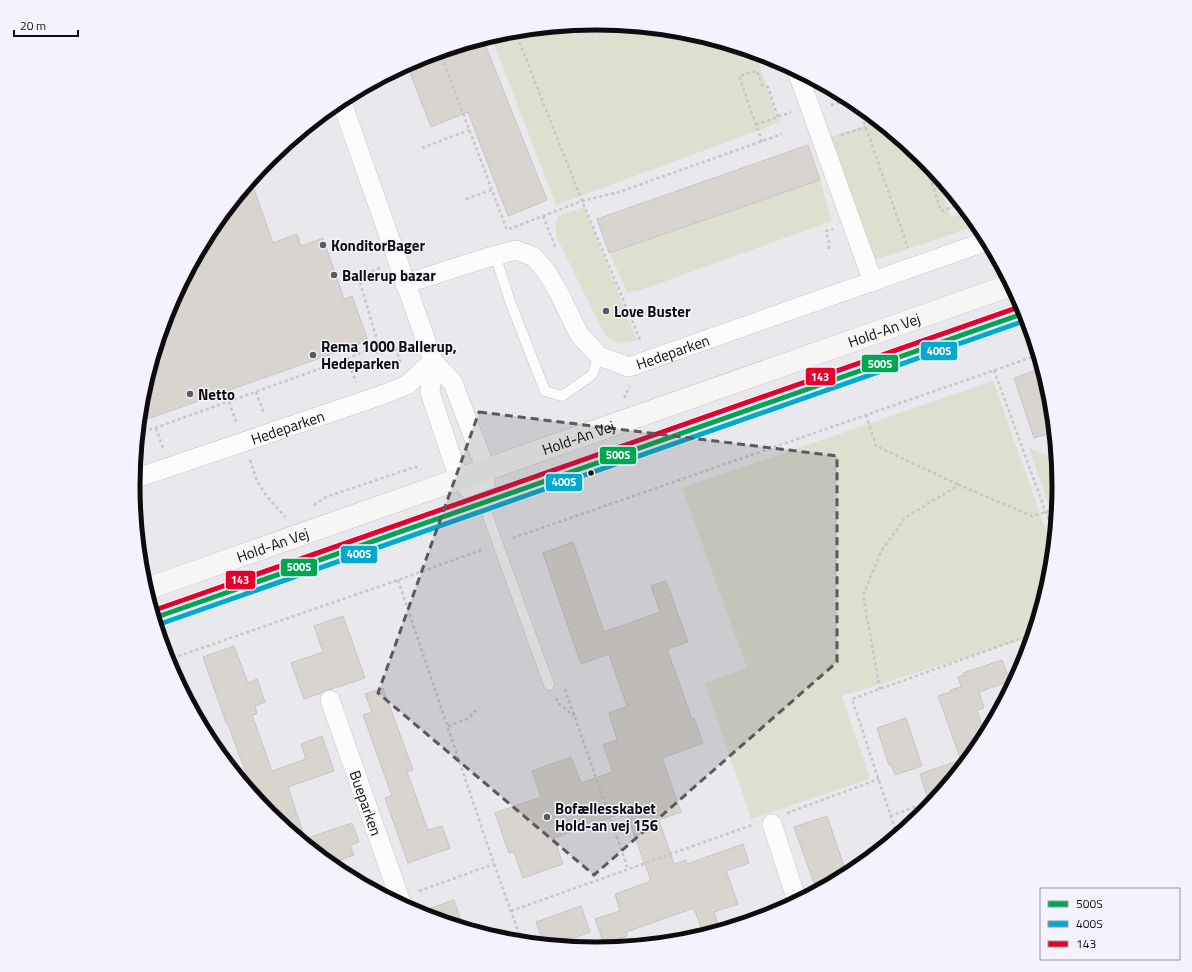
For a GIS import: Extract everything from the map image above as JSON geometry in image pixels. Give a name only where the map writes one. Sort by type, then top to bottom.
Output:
[{"type":"street","points":[[799,78],[873,282]]},
{"type":"street","points":[[343,107],[433,361],[453,383],[486,470],[483,503]]},
{"type":"street","name":"Hedeparken","points":[[405,284],[495,255],[516,250],[534,257],[546,271],[559,293],[578,334],[599,356],[629,367],[982,243]]},
{"type":"street","name":"Hold-An Vej","points":[[152,587],[1006,287]]},
{"type":"street","name":"Hold-An Vej","points":[[159,616],[1019,315]]},
{"type":"street","points":[[433,361],[430,393],[459,479],[483,503]]},
{"type":"street","name":"Hedeparken","points":[[140,477],[407,385],[433,361]]},
{"type":"street","name":"Bueparken","points":[[330,700],[399,897]]},
{"type":"street","points":[[771,821],[795,896]]},
{"type":"lane","points":[[495,255],[511,304],[545,391],[562,396],[592,375],[599,356]]},
{"type":"lane","points":[[483,503],[549,685]]},
{"type":"path","points":[[518,37],[582,201],[648,360]]},
{"type":"path","points":[[442,57],[507,230]]},
{"type":"path","points":[[756,125],[777,118],[768,87],[762,85],[757,71],[739,76],[756,125],[762,142]]},
{"type":"path","points":[[862,116],[915,267]]},
{"type":"path","points":[[822,141],[866,127]]},
{"type":"path","points":[[422,148],[469,130]]},
{"type":"path","points":[[500,232],[582,201],[619,192],[782,134]]},
{"type":"path","points":[[929,175],[941,212],[956,206]]},
{"type":"path","points":[[466,199],[492,190]]},
{"type":"path","points":[[543,216],[557,252]]},
{"type":"path","points":[[829,249],[829,241],[826,231],[830,230]]},
{"type":"path","points":[[379,268],[358,276],[381,352]]},
{"type":"path","points":[[631,318],[650,312]]},
{"type":"path","points":[[143,432],[347,359],[365,351],[381,352],[396,348]]},
{"type":"path","points":[[174,658],[1033,357]]},
{"type":"path","points":[[347,359],[355,379]]},
{"type":"path","points":[[617,424],[624,396],[633,382],[629,367]]},
{"type":"path","points":[[994,370],[1050,524]]},
{"type":"path","points":[[256,392],[263,410]]},
{"type":"path","points":[[866,415],[876,446],[959,485],[1032,516],[1051,510]]},
{"type":"path","points":[[880,689],[863,595],[882,550],[906,517],[959,485]]},
{"type":"path","points":[[266,495],[288,521]]},
{"type":"path","points":[[398,580],[494,864],[520,935]]},
{"type":"path","points":[[895,831],[852,699],[1027,636]]},
{"type":"path","points":[[549,685],[558,703],[574,716]]},
{"type":"path","points":[[564,686],[628,870]]},
{"type":"path","points":[[448,726],[467,719],[479,708]]},
{"type":"path","points":[[511,910],[771,821],[879,779]]},
{"type":"path","points":[[890,816],[921,805]]},
{"type":"path","points":[[406,900],[494,864]]},
{"type":"highlighted area","points":[[479,412],[837,456],[837,662],[594,875],[378,693]]},
{"type":"green space","points":[[566,31],[626,31],[685,39],[743,54],[757,60],[776,114],[781,122],[556,205],[493,42],[536,34]]},
{"type":"green space","points":[[866,119],[897,143],[940,186],[951,218],[962,214],[971,227],[875,260],[830,137],[868,125]]},
{"type":"green space","points":[[820,180],[832,221],[638,291],[627,292],[609,253]]},
{"type":"green space","points":[[584,207],[637,340],[619,344],[605,335],[557,238],[555,223],[560,215]]},
{"type":"green space","points":[[993,381],[1049,538],[1043,575],[1026,639],[842,696],[870,779],[751,819],[705,683],[747,668],[682,488]]},
{"type":"green space","points":[[1029,448],[1051,457],[1051,513]]},
{"type":"building","points":[[485,44],[547,200],[508,216],[468,112],[431,127],[409,70],[449,54]]},
{"type":"building","points":[[808,145],[820,180],[609,253],[597,219]]},
{"type":"building","points":[[254,189],[273,243],[297,234],[301,246],[323,238],[344,299],[352,296],[368,341],[145,420],[149,397],[164,339],[187,284],[217,233],[248,191]]},
{"type":"building","points":[[1037,370],[1043,397],[1049,434],[1034,438],[1014,378]]},
{"type":"building","points":[[573,542],[604,632],[660,612],[651,586],[666,581],[688,642],[667,649],[692,719],[694,718],[703,743],[662,758],[681,812],[659,820],[674,864],[686,860],[687,864],[743,844],[749,863],[726,871],[738,904],[714,912],[718,924],[702,929],[694,908],[626,932],[627,936],[611,941],[603,942],[595,919],[620,911],[615,894],[651,881],[627,815],[621,817],[620,814],[554,838],[563,864],[523,878],[514,852],[509,853],[495,813],[541,797],[532,771],[571,757],[581,783],[613,772],[603,745],[617,740],[609,713],[627,706],[609,654],[581,664],[543,553]]},
{"type":"building","points":[[343,616],[365,678],[326,690],[304,699],[291,663],[323,652],[314,626]]},
{"type":"building","points":[[234,646],[248,683],[257,679],[265,702],[255,706],[257,714],[252,715],[272,771],[306,759],[301,744],[322,736],[334,771],[288,787],[304,837],[250,783],[203,657]]},
{"type":"building","points":[[1002,660],[1009,679],[1008,682],[979,692],[984,708],[977,710],[983,727],[961,760],[938,696],[961,687],[958,677],[964,675],[963,673]]},
{"type":"building","points":[[383,688],[413,770],[407,772],[428,830],[442,826],[450,848],[408,863],[385,798],[392,796],[363,715],[372,712],[365,694]]},
{"type":"building","points":[[906,718],[922,766],[895,775],[891,764],[889,765],[877,728]]},
{"type":"building","points":[[961,760],[928,798],[920,774]]},
{"type":"building","points":[[827,816],[845,868],[829,878],[814,883],[794,827]]},
{"type":"building","points":[[352,823],[359,842],[350,845],[354,855],[337,861],[306,838]]},
{"type":"building","points":[[454,900],[461,921],[449,918],[427,909]]},
{"type":"building","points":[[581,906],[590,932],[568,941],[542,939],[536,922]]},
{"type":"transit line","name":"143","points":[[157,609],[1016,308]]},
{"type":"transit line","name":"500S","points":[[159,616],[1019,315]]},
{"type":"transit line","name":"400S","points":[[161,623],[1021,322]]},
{"type":"place","name":"KonditorBager","points":[[323,245]]},
{"type":"place","name":"Ballerup bazar","points":[[334,275]]},
{"type":"place","name":"Love Buster","points":[[606,311]]},
{"type":"place","name":"Rema 1000 Ballerup, Hedeparken","points":[[313,355]]},
{"type":"place","name":"Netto","points":[[190,394]]},
{"type":"place","name":"Bofællesskabet Hold-an vej 156","points":[[547,817]]}]
